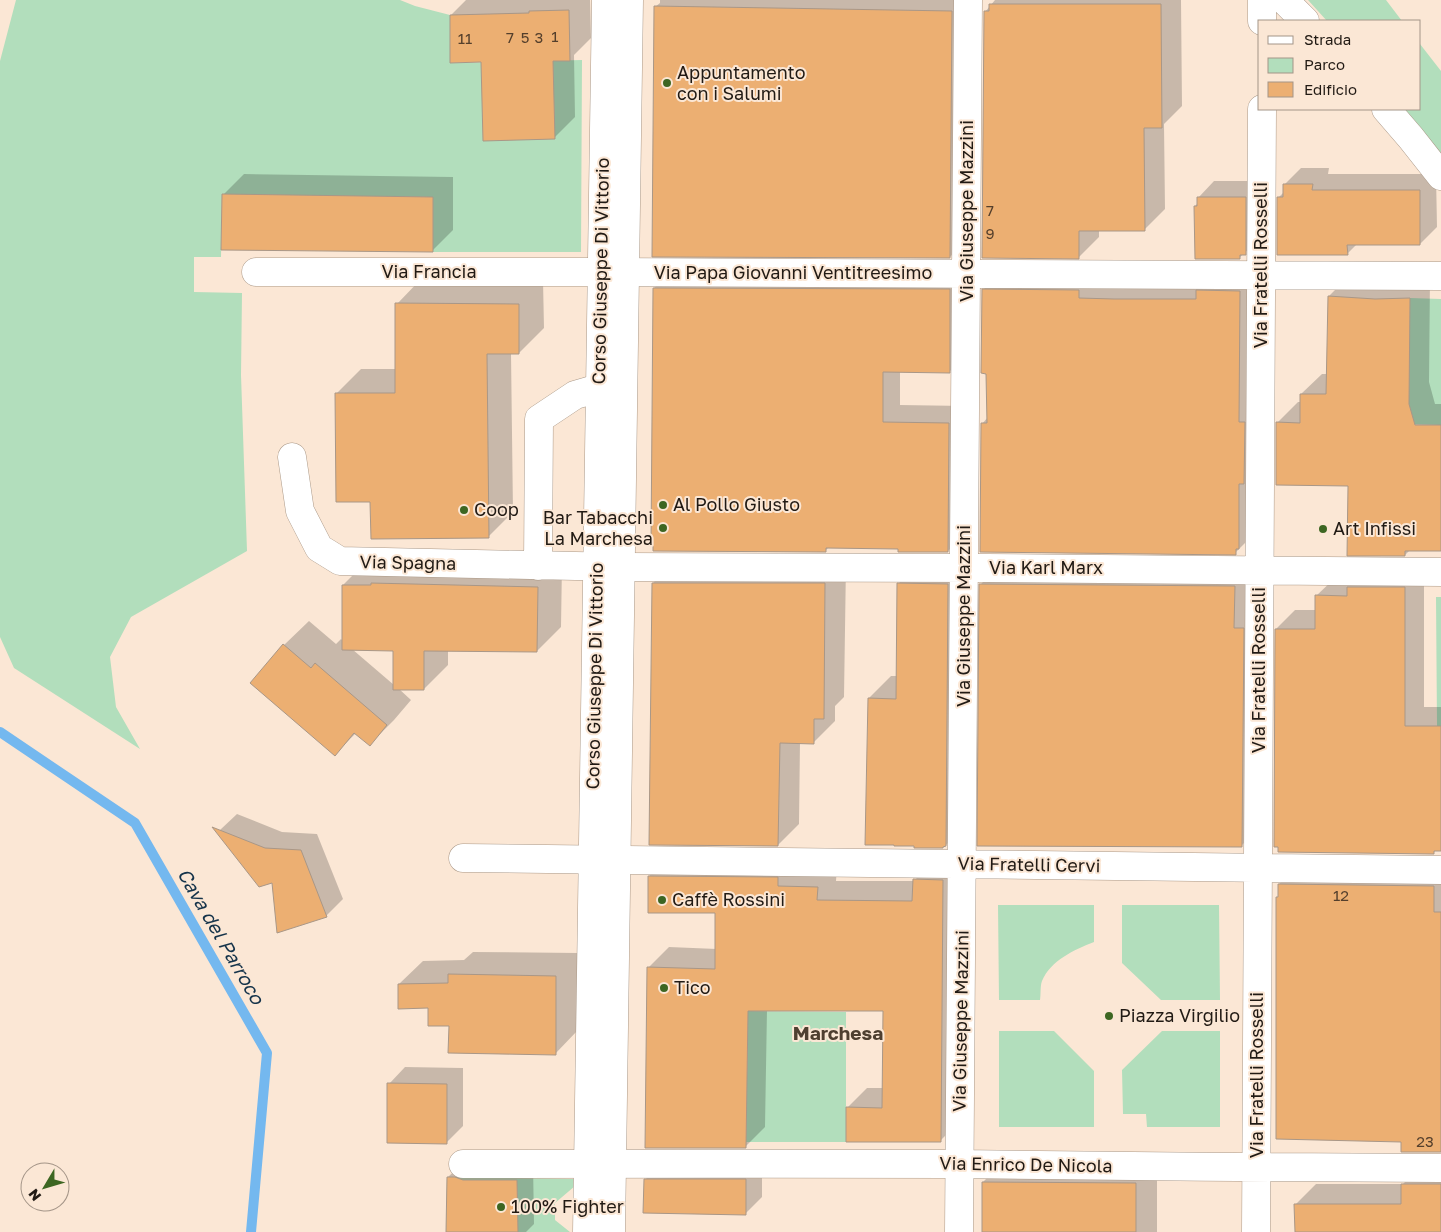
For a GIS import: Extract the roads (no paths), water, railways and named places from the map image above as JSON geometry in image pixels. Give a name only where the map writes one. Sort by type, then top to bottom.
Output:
[{"type":"street","name":"Corso Giuseppe Di Vittorio","points":[[606,0],[614,272]]},
{"type":"street","name":"Corso Giuseppe Di Vittorio","points":[[611,1232],[600,1164],[604,860],[614,272],[630,0]]},
{"type":"street","name":"Via Giuseppe Mazzini","points":[[959,1232],[968,0]]},
{"type":"street","points":[[1262,0],[1262,20]]},
{"type":"street","points":[[1284,0],[1304,20]]},
{"type":"street","name":"Via Fratelli Rosselli","points":[[1256,1232],[1262,110]]},
{"type":"street","points":[[1387,110],[1441,176]]},
{"type":"street","name":"Via Francia","points":[[256,272],[614,272]]},
{"type":"street","name":"Via Papa Giovanni Ventitreesimo","points":[[614,272],[1441,276]]},
{"type":"street","points":[[538,566],[539,419],[575,395],[612,388]]},
{"type":"street","name":"Via Spagna","points":[[292,457],[300,512],[319,548],[340,561],[609,567]]},
{"type":"street","name":"Via Karl Marx","points":[[609,567],[1441,572]]},
{"type":"street","name":"Via Fratelli Cervi","points":[[463,858],[1441,870]]},
{"type":"street","name":"Via Enrico De Nicola","points":[[463,1164],[960,1164],[1256,1168],[1441,1168]]},
{"type":"street","name":"Corso Giuseppe Di Vittorio","points":[[587,1232],[600,1164]]},
{"type":"waterway","name":"Cava del Parroco","points":[[0,732],[135,823],[267,1053],[251,1232]]},
{"type":"place","name":"Appuntamento con i Salumi","points":[[667,83]]},
{"type":"place","name":"Al Pollo Giusto","points":[[663,505]]},
{"type":"place","name":"Coop","points":[[464,510]]},
{"type":"place","name":"Bar Tabacchi La Marchesa","points":[[663,528]]},
{"type":"place","name":"Art Infissi","points":[[1323,529]]},
{"type":"place","name":"Caffè Rossini","points":[[662,900]]},
{"type":"place","name":"Tico","points":[[664,988]]},
{"type":"place","name":"Piazza Virgilio","points":[[1109,1016]]},
{"type":"place","name":"100% Fighter","points":[[501,1207]]},
{"type":"district","name":"Marchesa","points":[[838,1033]]}]
